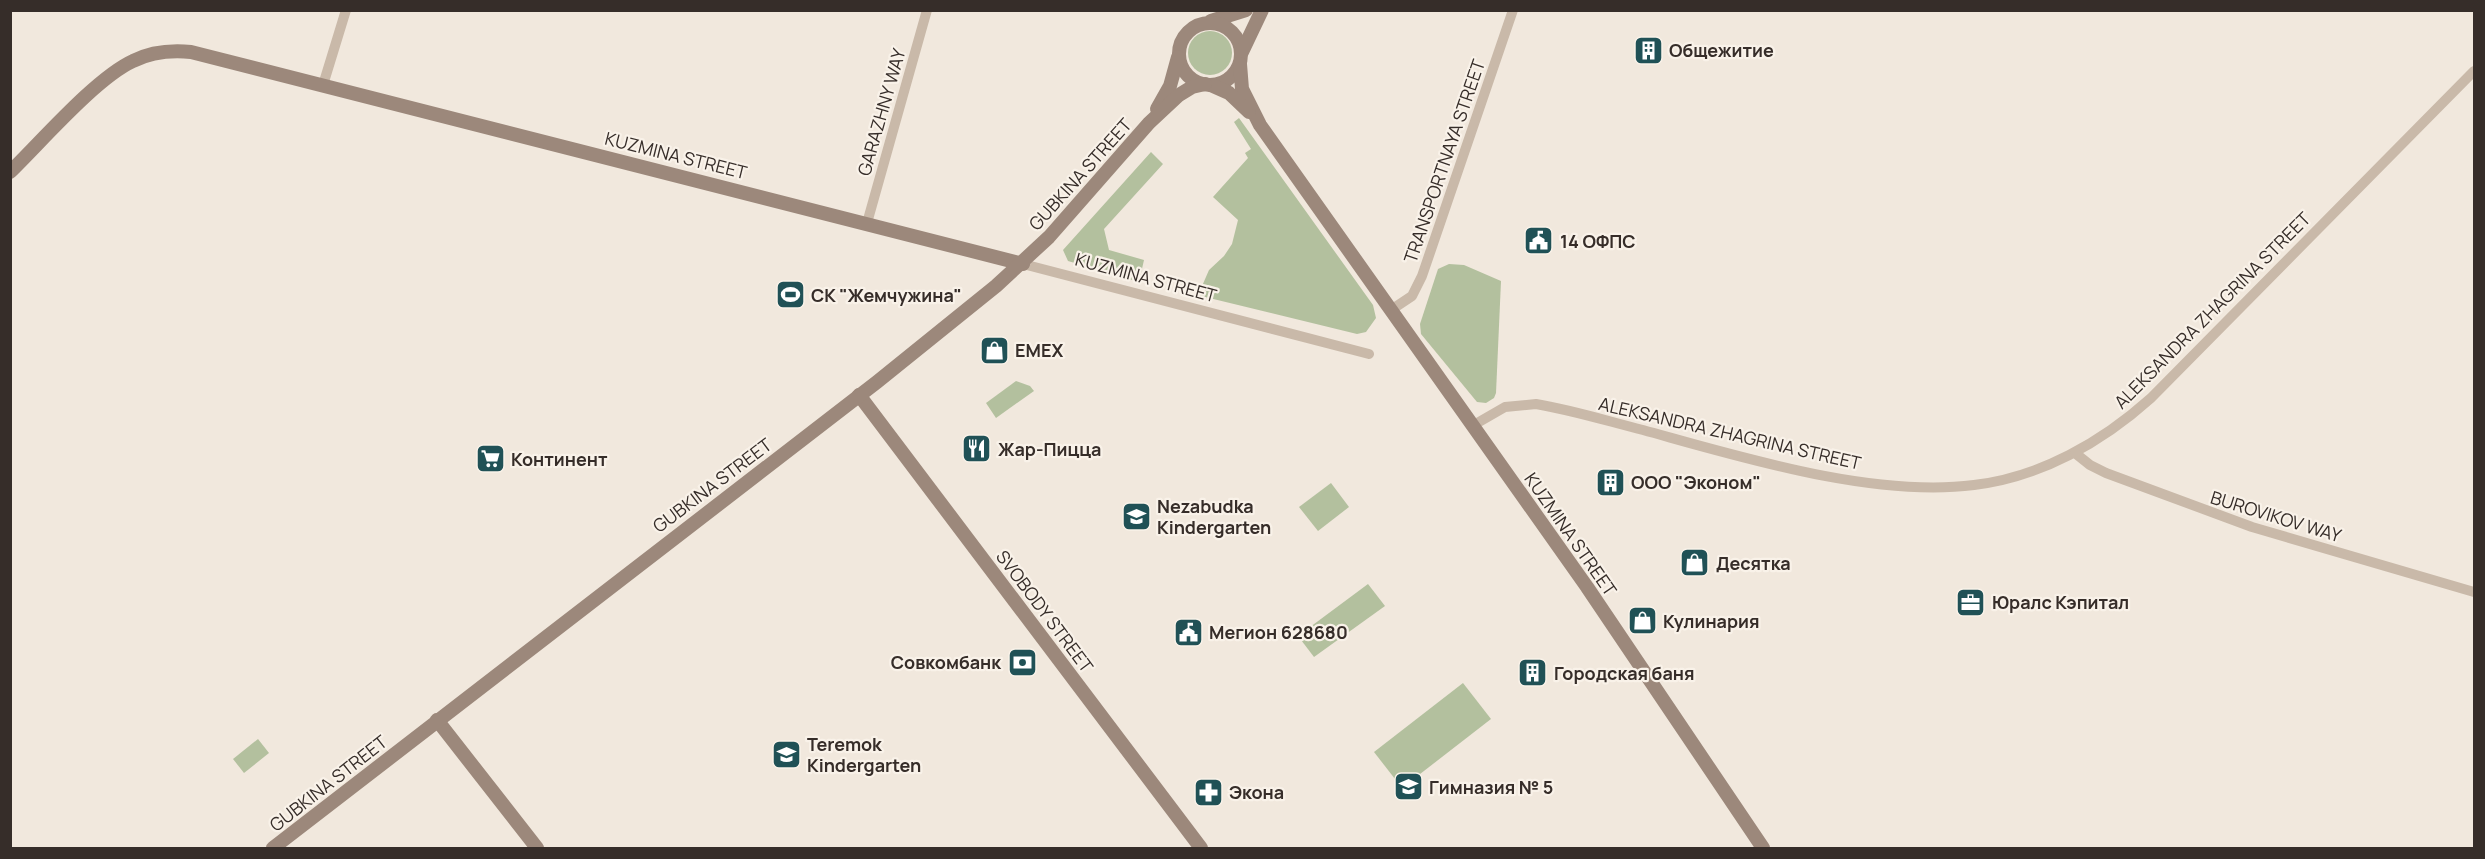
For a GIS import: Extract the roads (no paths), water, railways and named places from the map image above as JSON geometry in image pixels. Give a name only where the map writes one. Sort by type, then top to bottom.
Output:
[{"type":"main road","points":[[1149,123],[1170,86],[1186,34],[1202,23],[1246,10]]},
{"type":"main road","points":[[1149,123],[1179,94],[1192,87],[1229,79],[1241,59],[1249,34],[1262,10]]},
{"type":"main road","points":[[1202,23],[1218,23],[1232,31],[1240,44],[1242,89],[1260,125]]},
{"type":"main road","name":"KUZMINA STREET","points":[[10,172],[99,85],[131,62],[146,56],[177,51],[191,52],[1023,264]]},
{"type":"main road","points":[[1179,52],[1186,74],[1195,81],[1229,93],[1260,125]]},
{"type":"main road","name":"GUBKINA STREET","points":[[273,849],[860,395],[1023,264],[1149,123]]},
{"type":"main road","name":"KUZMINA STREET","points":[[1260,125],[1717,777],[1763,848]]},
{"type":"main road","name":"SVOBODY STREET","points":[[860,395],[1201,849]]},
{"type":"main road","points":[[437,720],[537,849]]},
{"type":"street","points":[[323,85],[345,10]]},
{"type":"street","name":"GARAZHNY WAY","points":[[867,224],[927,10]]},
{"type":"street","name":"TRANSPORTNAYA STREET","points":[[1391,310],[1412,296],[1422,276],[1513,10]]},
{"type":"street","name":"ALEKSANDRA ZHAGRINA STREET","points":[[1472,426],[1504,407],[1536,404],[1812,472],[1860,481],[1910,486],[1961,487],[1988,483],[2029,471],[2075,453],[2113,429],[2151,398],[2475,71]]},
{"type":"street","name":"KUZMINA STREET","points":[[1023,264],[1369,354]]},
{"type":"street","name":"BUROVIKOV WAY","points":[[2075,453],[2090,465],[2106,473],[2222,517],[2475,592]]},
{"type":"place","name":"Общежитие","points":[[1648,50]]},
{"type":"place","name":"14 ОФПС","points":[[1539,241]]},
{"type":"place","name":"СК \"Жемчужина\"","points":[[790,295]]},
{"type":"place","name":"EMEX","points":[[994,350]]},
{"type":"place","name":"Жар-Пицца","points":[[977,449]]},
{"type":"place","name":"Континент","points":[[490,459]]},
{"type":"place","name":"ООО \"Эконом\"","points":[[1610,482]]},
{"type":"place","name":"Nezabudka Kindergarten","points":[[1136,516]]},
{"type":"place","name":"Десятка","points":[[1695,563]]},
{"type":"place","name":"Юралс Кэпитал","points":[[1971,602]]},
{"type":"place","name":"Кулинария","points":[[1642,621]]},
{"type":"place","name":"Мегион 628680","points":[[1188,632]]},
{"type":"place","name":"Совкомбанк","points":[[1022,662]]},
{"type":"place","name":"Городская баня","points":[[1533,673]]},
{"type":"place","name":"Teremok Kindergarten","points":[[786,754]]},
{"type":"place","name":"Гимназия № 5","points":[[1408,787]]},
{"type":"place","name":"Экона","points":[[1208,792]]}]
